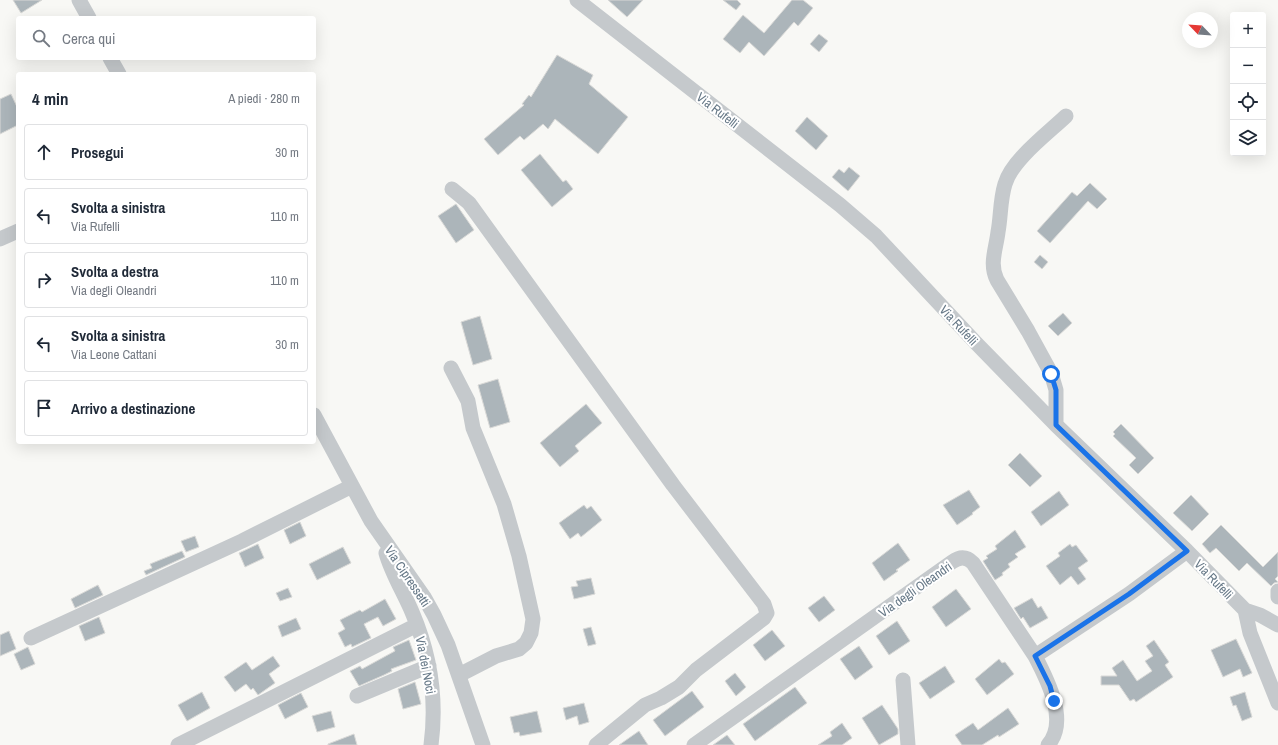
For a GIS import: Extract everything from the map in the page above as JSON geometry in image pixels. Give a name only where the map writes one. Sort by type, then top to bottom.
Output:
[{"type":"street","points":[[79,0],[88,16]]},
{"type":"street","name":"Via Rufelli","points":[[577,0],[840,205],[866,227],[892,252],[976,343],[1056,425],[1187,551],[1245,610]]},
{"type":"street","points":[[111,60],[118,72]]},
{"type":"street","points":[[1056,425],[1056,390],[1051,374],[1028,331],[997,280],[992,264],[998,232],[1002,196],[1010,171],[1019,160],[1066,116]]},
{"type":"street","points":[[452,189],[469,203],[673,485],[764,604],[767,613],[764,618],[696,670],[679,687],[661,698],[645,705],[596,745]]},
{"type":"street","points":[[0,239],[16,231]]},
{"type":"street","points":[[452,368],[468,400],[472,428],[504,504],[519,556],[533,619],[531,633],[526,643],[519,648],[496,656],[459,675]]},
{"type":"street","name":"Via Cipressetti","points":[[316,419],[372,520],[429,606],[446,640],[484,745]]},
{"type":"street","points":[[31,638],[242,541],[352,486]]},
{"type":"street","name":"Via dei Noci","points":[[386,543],[388,560],[423,640],[429,666],[434,710],[431,745]]},
{"type":"street","points":[[1048,745],[1056,730],[1056,709],[1050,686],[1035,656],[1129,594],[1187,551]]},
{"type":"street","name":"Via degli Oleandri","points":[[694,745],[960,558],[967,558],[973,563],[1035,656]]},
{"type":"street","points":[[1278,591],[1278,597]]},
{"type":"street","points":[[1245,610],[1276,620]]},
{"type":"street","points":[[1245,610],[1250,633],[1278,703]]},
{"type":"street","points":[[178,745],[417,625]]},
{"type":"street","points":[[357,696],[429,666]]},
{"type":"street","points":[[903,680],[908,745]]},
{"type":"building","points":[[13,0],[42,0],[21,13]]},
{"type":"building","points":[[608,0],[643,0],[627,17]]},
{"type":"building","points":[[723,0],[737,0],[741,4],[736,10]]},
{"type":"building","points":[[792,0],[803,0],[813,8],[798,26],[794,22],[764,56],[749,42],[740,53],[723,39],[743,15],[764,33]]},
{"type":"building","points":[[819,34],[828,41],[819,52],[810,44]]},
{"type":"building","points":[[557,55],[593,75],[589,84],[628,117],[598,154],[555,119],[548,129],[543,124],[524,140],[520,136],[498,155],[484,139],[524,105],[522,104],[529,95],[531,97]]},
{"type":"building","points":[[11,94],[16,105],[16,126],[0,134],[0,99]]},
{"type":"building","points":[[807,117],[828,136],[816,150],[795,131]]},
{"type":"building","points":[[540,154],[563,182],[566,180],[573,189],[552,207],[521,170]]},
{"type":"building","points":[[849,167],[860,176],[848,191],[832,177],[839,169],[844,173]]},
{"type":"building","points":[[1090,183],[1107,199],[1097,209],[1088,201],[1050,243],[1037,231],[1072,192],[1077,196]]},
{"type":"building","points":[[456,204],[474,230],[456,243],[438,216]]},
{"type":"building","points":[[1040,255],[1048,262],[1042,269],[1034,262]]},
{"type":"building","points":[[1063,313],[1072,323],[1058,336],[1048,326]]},
{"type":"building","points":[[480,316],[492,359],[473,365],[461,322]]},
{"type":"building","points":[[498,379],[510,422],[490,428],[478,385]]},
{"type":"building","points":[[586,404],[602,423],[575,446],[579,451],[560,467],[540,443]]},
{"type":"building","points":[[1121,424],[1154,458],[1138,474],[1129,465],[1136,458],[1113,436],[1115,434],[1113,432]]},
{"type":"building","points":[[1020,453],[1042,476],[1030,487],[1008,465]]},
{"type":"building","points":[[969,490],[980,507],[957,525],[943,505]]},
{"type":"building","points":[[1059,491],[1069,505],[1041,526],[1031,512]]},
{"type":"building","points":[[1191,495],[1209,514],[1192,531],[1173,513]]},
{"type":"building","points":[[584,505],[587,509],[591,506],[602,520],[581,537],[578,533],[570,539],[559,523]]},
{"type":"building","points":[[300,522],[306,536],[290,544],[284,530]]},
{"type":"building","points":[[1221,525],[1263,567],[1278,552],[1278,576],[1275,579],[1278,582],[1271,586],[1247,563],[1239,571],[1216,548],[1210,553],[1202,544]]},
{"type":"building","points":[[1015,530],[1026,547],[1015,554],[1018,557],[1008,564],[1010,567],[1002,573],[1003,575],[995,580],[983,561],[988,558],[986,556],[997,549],[995,546]]},
{"type":"building","points":[[195,536],[199,547],[186,552],[181,541]]},
{"type":"building","points":[[898,543],[910,560],[884,581],[872,563]]},
{"type":"building","points":[[258,544],[264,558],[245,567],[239,553]]},
{"type":"building","points":[[1070,544],[1072,547],[1076,545],[1088,561],[1078,568],[1086,579],[1078,585],[1071,576],[1060,585],[1046,566],[1060,556],[1058,553]]},
{"type":"building","points":[[343,547],[351,563],[317,580],[309,564]]},
{"type":"building","points":[[182,551],[185,557],[146,575],[144,571],[152,568],[150,564]]},
{"type":"building","points":[[591,578],[595,594],[574,599],[571,587],[578,586],[576,581]]},
{"type":"building","points":[[98,585],[103,595],[75,608],[71,599]]},
{"type":"building","points":[[288,588],[292,597],[280,601],[276,593]]},
{"type":"building","points":[[956,589],[971,609],[946,627],[932,607]]},
{"type":"building","points":[[824,596],[835,610],[819,622],[808,608]]},
{"type":"building","points":[[1032,598],[1038,608],[1041,606],[1048,618],[1030,628],[1023,617],[1021,619],[1014,608]]},
{"type":"building","points":[[385,599],[396,619],[383,626],[378,617],[364,624],[371,638],[352,647],[351,644],[345,647],[338,633],[345,629],[340,620],[360,610],[362,612]]},
{"type":"building","points":[[99,617],[105,633],[85,641],[79,626]]},
{"type":"building","points":[[296,618],[301,629],[282,637],[278,626]]},
{"type":"building","points":[[897,621],[910,641],[889,655],[876,636]]},
{"type":"building","points":[[591,627],[596,644],[588,646],[583,629]]},
{"type":"building","points":[[772,630],[785,646],[765,661],[753,645]]},
{"type":"building","points":[[9,631],[16,649],[0,656],[0,635]]},
{"type":"building","points":[[1236,639],[1252,673],[1243,677],[1240,669],[1223,677],[1211,650]]},
{"type":"building","points":[[409,640],[416,660],[391,669],[392,671],[359,686],[350,671],[360,666],[362,669],[395,651],[393,647]]},
{"type":"building","points":[[1154,640],[1169,662],[1165,665],[1173,677],[1136,702],[1134,699],[1130,701],[1119,685],[1101,685],[1101,676],[1117,676],[1112,668],[1123,660],[1137,681],[1152,671],[1145,661],[1153,656],[1146,646]]},
{"type":"building","points":[[859,646],[873,667],[855,680],[840,659]]},
{"type":"building","points":[[28,647],[35,664],[21,670],[14,654]]},
{"type":"building","points":[[273,656],[280,666],[269,674],[275,683],[258,695],[253,688],[251,690],[246,684],[235,692],[224,677],[246,662],[252,670]]},
{"type":"building","points":[[999,659],[1002,663],[1005,662],[1014,674],[987,695],[975,679]]},
{"type":"building","points":[[945,666],[955,682],[930,699],[919,683]]},
{"type":"building","points":[[735,673],[746,687],[736,696],[725,681]]},
{"type":"building","points":[[415,682],[421,704],[403,709],[398,689]]},
{"type":"building","points":[[795,687],[807,703],[755,741],[743,724]]},
{"type":"building","points":[[692,691],[704,707],[665,736],[653,720]]},
{"type":"building","points":[[202,692],[210,708],[187,721],[178,705]]},
{"type":"building","points":[[1245,692],[1252,717],[1242,721],[1236,705],[1233,706],[1230,697]]},
{"type":"building","points":[[301,693],[308,707],[285,719],[278,705]]},
{"type":"building","points":[[584,703],[589,722],[579,725],[577,716],[566,720],[563,708]]},
{"type":"building","points":[[882,705],[898,729],[898,734],[879,745],[862,718]]},
{"type":"building","points":[[1008,708],[1019,724],[999,737],[998,735],[982,745],[962,745],[955,735],[973,723],[978,730]]},
{"type":"building","points":[[331,711],[335,727],[317,732],[312,716]]},
{"type":"building","points":[[537,711],[542,732],[520,736],[519,732],[514,733],[510,717]]},
{"type":"building","points":[[842,723],[852,738],[842,745],[818,745],[832,736],[830,732]]},
{"type":"building","points":[[639,731],[648,745],[619,745]]},
{"type":"building","points":[[354,734],[357,745],[328,745],[328,744]]},
{"type":"building","points":[[727,735],[735,745],[713,745]]},
{"type":"route","points":[[1051,374],[1056,390],[1056,425],[1187,551],[1129,594],[1035,656],[1050,686],[1054,701]]}]
